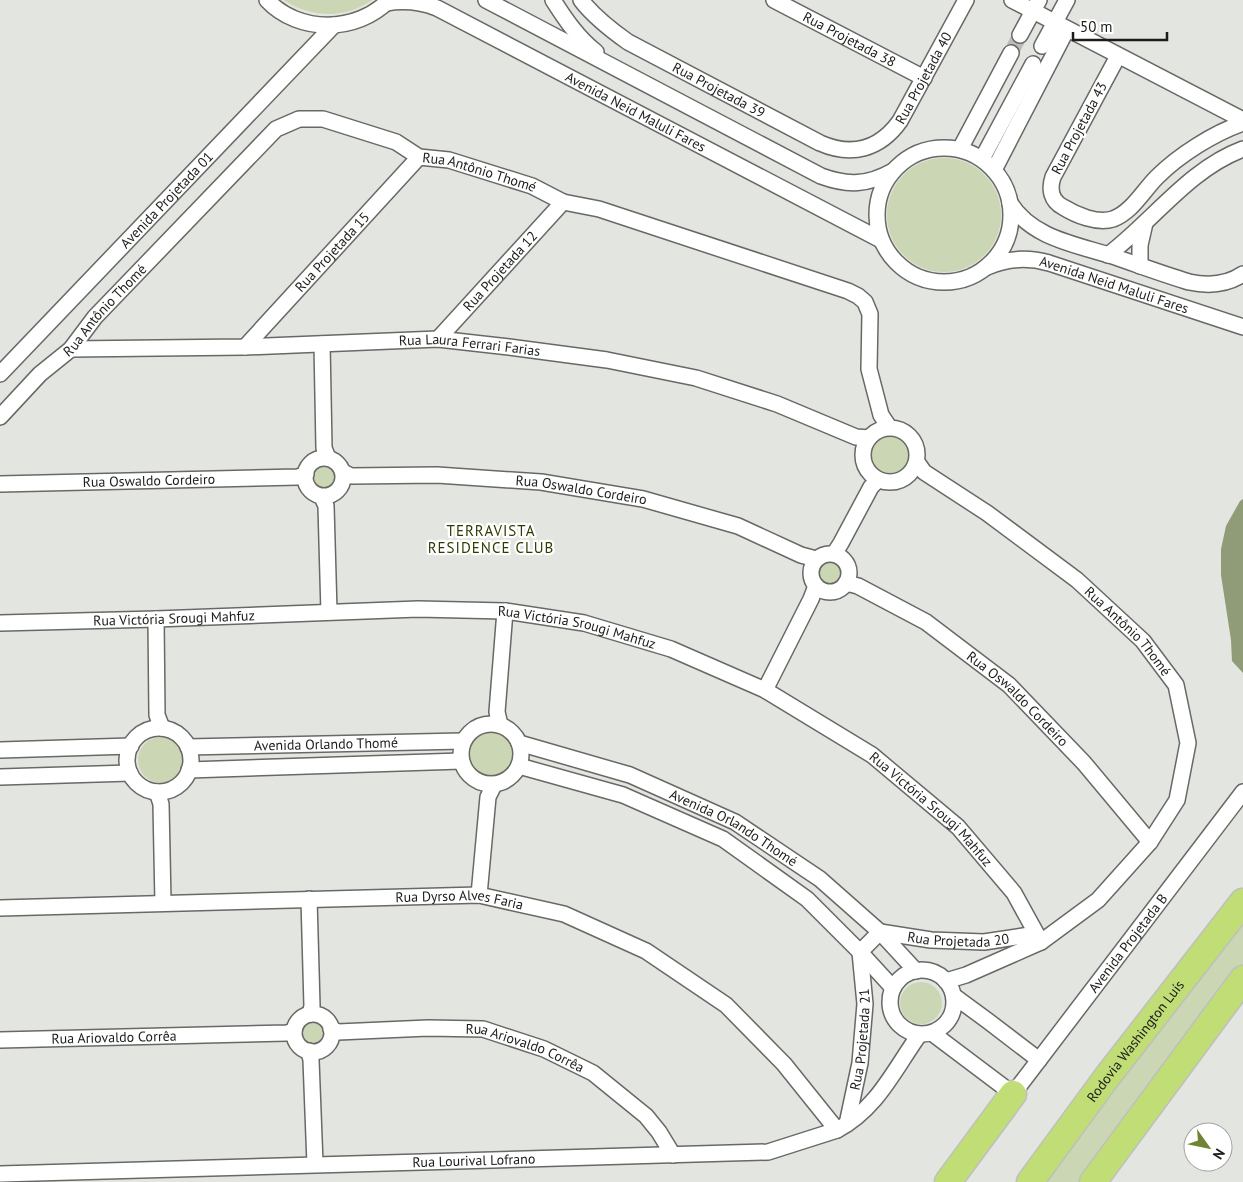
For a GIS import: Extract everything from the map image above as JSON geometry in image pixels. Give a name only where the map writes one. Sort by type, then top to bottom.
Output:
[{"type":"highway","name":"Rodovia Washington Luís","points":[[1030,1182],[1243,902]]},
{"type":"highway","points":[[1093,1182],[1234,1003],[1243,979]]},
{"type":"highway","points":[[948,1182],[1013,1094]]},
{"type":"street","points":[[267,0],[280,11],[293,18],[306,23],[320,25],[334,25],[362,19],[387,2]]},
{"type":"street","name":"Avenida Neid Maluli Fares","points":[[486,0],[821,176],[851,183],[870,181],[893,171]]},
{"type":"street","points":[[553,0],[567,22],[591,48],[619,70]]},
{"type":"street","name":"Rua Projetada 39","points":[[581,0],[606,26],[628,42],[820,143],[830,147],[850,150],[870,146]]},
{"type":"street","name":"Rua Projetada 38","points":[[774,0],[924,78]]},
{"type":"street","name":"Rua Projetada 40","points":[[870,146],[887,136],[900,121],[966,0]]},
{"type":"street","points":[[1012,0],[1036,6],[1061,26],[1243,122]]},
{"type":"street","points":[[994,170],[1061,26],[1067,0]]},
{"type":"street","name":"Avenida Neid Maluli Fares","points":[[387,2],[406,1],[422,3],[437,8],[881,240]]},
{"type":"street","points":[[1020,35],[1036,6]]},
{"type":"street","name":"Avenida Projetada 01","points":[[0,374],[334,25]]},
{"type":"street","points":[[1042,46],[1061,26]]},
{"type":"street","points":[[960,149],[1011,53]]},
{"type":"street","name":"Rua Projetada 43","points":[[1118,56],[1053,177],[1051,185],[1054,200],[1063,208],[1093,220],[1106,221],[1124,214],[1157,177],[1191,149],[1243,122]]},
{"type":"street","points":[[982,159],[1033,64]]},
{"type":"street","name":"Rua Antônio Thomé","points":[[0,417],[40,374],[70,349],[95,317],[276,129],[299,119],[323,119],[396,142],[419,157],[448,160],[532,186],[563,202],[599,209],[839,288],[858,296],[864,302],[870,314],[869,369],[872,432]]},
{"type":"street","points":[[942,147],[960,149],[982,159],[994,170],[1001,180],[1007,191],[1010,203],[1010,228],[1001,251],[984,269],[962,280],[938,282],[925,280],[914,276],[904,269],[894,261],[887,251],[881,240],[877,222],[878,204],[883,186],[893,171],[912,156],[942,147]]},
{"type":"street","points":[[1108,255],[1126,242],[1174,195],[1205,169],[1243,149]]},
{"type":"street","name":"Rua Projetada 15","points":[[245,347],[419,157]]},
{"type":"street","name":"Rua Projetada 12","points":[[438,339],[563,202]]},
{"type":"street","name":"Avenida Neid Maluli Fares","points":[[1010,203],[1023,220],[1067,243],[1189,282],[1199,285],[1220,284],[1243,274]]},
{"type":"street","points":[[1140,266],[1140,245],[1145,223]]},
{"type":"street","name":"Avenida Neid Maluli Fares","points":[[984,269],[996,263],[1009,260],[1023,258],[1036,260],[1243,327]]},
{"type":"street","name":"Rua Laura Ferrari Farias","points":[[70,349],[245,347],[438,339],[607,360],[696,378],[872,432]]},
{"type":"street","points":[[322,344],[324,455]]},
{"type":"street","points":[[896,428],[903,430],[914,441],[917,448],[918,469],[908,477],[894,482],[874,481],[865,466],[863,454],[872,432],[896,428]]},
{"type":"street","points":[[324,455],[337,463],[346,476],[339,490],[326,500]]},
{"type":"street","points":[[324,455],[310,464],[303,478],[311,492],[326,500]]},
{"type":"street","name":"Rua Antônio Thomé","points":[[918,469],[987,513],[1077,580],[1143,641],[1176,685],[1188,743],[1177,800],[1150,842],[1098,900],[1038,938],[966,975],[950,989]]},
{"type":"street","name":"Rua Oswaldo Cordeiro","points":[[346,476],[437,475],[541,482],[642,500],[738,526],[809,560]]},
{"type":"street","name":"Rua Oswaldo Cordeiro","points":[[0,484],[303,478]]},
{"type":"street","points":[[839,551],[874,481]]},
{"type":"street","points":[[326,500],[329,612]]},
{"type":"street","points":[[765,690],[816,592],[810,572],[809,560],[839,551]]},
{"type":"street","points":[[816,592],[835,591],[851,582],[848,565],[839,551]]},
{"type":"street","name":"Rua Oswaldo Cordeiro","points":[[851,582],[926,622],[1008,685],[1084,763],[1150,842]]},
{"type":"street","name":"Rua Victória Srougi Mahfuz","points":[[0,623],[418,609],[506,611],[584,623],[671,649],[765,690],[872,755],[958,827],[1014,893],[1038,938]]},
{"type":"street","points":[[496,721],[506,611]]},
{"type":"street","points":[[156,619],[157,724]]},
{"type":"street","points":[[496,721],[508,729],[514,736],[519,743],[521,754],[519,766],[514,773],[509,778],[489,789],[464,770],[460,751],[463,741],[475,728],[496,721]]},
{"type":"street","points":[[157,724],[136,738],[128,755],[128,764],[134,780],[148,791],[162,796]]},
{"type":"street","points":[[157,724],[177,734],[184,740],[191,758],[190,770],[186,777],[175,788],[162,796]]},
{"type":"street","name":"Avenida Orlando Thomé","points":[[188,747],[463,741]]},
{"type":"street","name":"Avenida Orlando Thomé","points":[[519,743],[630,775],[735,822],[820,879],[880,932],[916,971]]},
{"type":"street","points":[[0,750],[131,746]]},
{"type":"street","name":"Avenida Orlando Thomé","points":[[190,770],[461,761]]},
{"type":"street","name":"Avenida Orlando Thomé","points":[[519,766],[623,795],[723,839],[806,899],[860,952],[893,988]]},
{"type":"street","points":[[0,777],[130,773]]},
{"type":"street","points":[[479,895],[489,789]]},
{"type":"street","name":"Avenida Projetada B","points":[[1013,1094],[1243,792]]},
{"type":"street","points":[[162,796],[163,903]]},
{"type":"street","name":"Rua Dyrso Alves Faria","points":[[0,908],[479,895],[564,914],[646,951],[726,1005],[842,1127]]},
{"type":"street","points":[[308,899],[312,1012]]},
{"type":"street","points":[[860,952],[880,932]]},
{"type":"street","name":"Rua Projetada 20","points":[[880,932],[931,940],[984,942],[1038,938]]},
{"type":"street","name":"Rua Projetada 21","points":[[842,1127],[860,1063],[865,1004],[860,952]]},
{"type":"street","points":[[1013,1094],[920,1033],[901,1027],[894,1019],[890,1009],[890,998],[893,988],[899,980],[907,974],[916,971],[927,970],[938,974],[950,989],[1039,1060]]},
{"type":"street","points":[[920,1033],[942,1027],[950,1019],[954,1008],[950,989]]},
{"type":"street","points":[[311,1054],[326,1046],[334,1032],[326,1019],[312,1012]]},
{"type":"street","points":[[311,1054],[299,1046],[292,1033],[299,1020],[312,1012]]},
{"type":"street","name":"Rua Ariovaldo Corrêa","points":[[334,1032],[428,1028],[483,1030],[544,1049],[593,1072],[646,1116],[659,1132],[673,1155]]},
{"type":"street","name":"Rua Ariovaldo Corrêa","points":[[0,1040],[292,1033]]},
{"type":"street","name":"Rua Lourival Lofrano","points":[[0,1174],[768,1152],[842,1127],[873,1102],[893,1076],[920,1033]]},
{"type":"street","points":[[311,1054],[315,1164]]},
{"type":"shaded area","points":[[284,0],[372,0],[351,11],[328,14],[305,10]]},
{"type":"shaded area","points":[[944,158],[966,163],[984,175],[996,193],[1001,215],[996,237],[984,255],[966,267],[944,272],[922,267],[904,255],[892,237],[887,215],[892,193],[904,175],[922,163]]},
{"type":"shaded area","points":[[886,435],[894,435],[901,438],[907,444],[910,455],[907,466],[901,472],[894,475],[886,475],[879,472],[873,466],[870,459],[870,451],[873,444],[879,438]]},
{"type":"shaded area","points":[[326,466],[334,470],[338,478],[334,486],[326,490],[318,486],[314,478],[318,470]]},
{"type":"shaded area","points":[[1243,499],[1243,673],[1232,661],[1231,640],[1221,575],[1221,549],[1226,526]]},
{"type":"shaded area","points":[[830,561],[838,565],[842,573],[838,581],[830,585],[822,581],[818,573],[822,565]]},
{"type":"shaded area","points":[[490,730],[499,732],[507,737],[512,745],[514,754],[512,763],[507,771],[499,776],[490,778],[481,776],[473,771],[468,763],[466,754],[468,745],[473,737],[481,732]]},
{"type":"shaded area","points":[[156,737],[166,737],[180,747],[184,760],[180,773],[174,779],[166,783],[156,783],[142,773],[138,765],[138,755],[148,741]]},
{"type":"shaded area","points":[[1243,912],[1243,969],[1086,1182],[1039,1182]]},
{"type":"shaded area","points":[[925,982],[933,985],[939,991],[942,1003],[939,1015],[933,1021],[917,1024],[909,1021],[903,1015],[900,999],[903,991],[909,985]]},
{"type":"shaded area","points":[[313,1021],[321,1025],[325,1033],[321,1041],[313,1045],[305,1041],[301,1033],[305,1025]]},
{"type":"tunnel","points":[[1011,53],[1020,35]]},
{"type":"district","name":"TERRAVISTA RESIDENCE CLUB","points":[[491,538]]}]
